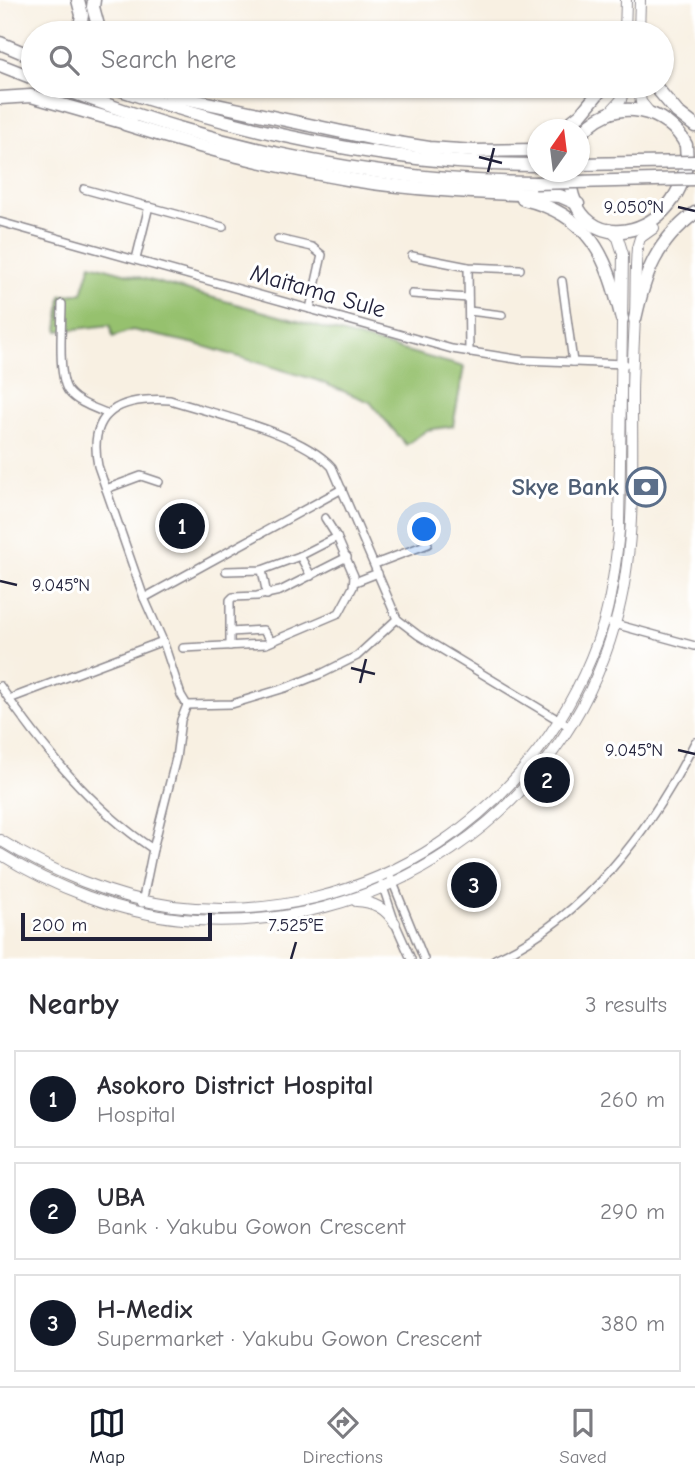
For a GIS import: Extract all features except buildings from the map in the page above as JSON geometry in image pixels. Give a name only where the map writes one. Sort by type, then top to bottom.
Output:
[{"type":"highway","points":[[78,0],[81,21]]},
{"type":"highway","points":[[93,0],[97,21]]},
{"type":"highway","points":[[2,44],[21,50]]},
{"type":"highway","points":[[0,65],[21,73]]},
{"type":"highway","points":[[0,98],[21,97]]},
{"type":"highway","points":[[37,98],[125,124],[354,180],[560,196],[578,204]]},
{"type":"highway","points":[[90,98],[136,114],[182,136]]},
{"type":"highway","points":[[163,98],[270,131],[388,154],[462,162],[527,165]]},
{"type":"highway","points":[[168,98],[180,103],[429,148],[527,150]]},
{"type":"highway","points":[[575,119],[594,98]]},
{"type":"highway","points":[[665,98],[677,112],[695,126]]},
{"type":"highway","points":[[590,125],[606,114],[628,110],[644,111],[654,115],[695,146]]},
{"type":"highway","points":[[136,114],[158,128]]},
{"type":"highway","points":[[125,124],[158,128],[182,136],[342,165],[458,179],[535,183],[695,179]]},
{"type":"highway","points":[[570,182],[578,204],[591,219],[608,228],[636,232],[654,228],[670,218],[687,200],[692,174],[689,153],[680,134]]},
{"type":"highway","points":[[475,151],[527,144]]},
{"type":"highway","points":[[590,164],[695,162]]},
{"type":"highway","points":[[495,193],[546,207],[579,226],[600,251],[628,319]]},
{"type":"highway","points":[[628,319],[656,255],[673,232],[695,214]]},
{"type":"main road","points":[[625,21],[626,0]]},
{"type":"main road","points":[[639,21],[640,0]]},
{"type":"main road","points":[[606,114],[621,98]]},
{"type":"main road","points":[[640,98],[654,115]]},
{"type":"main road","points":[[608,228],[621,244],[628,319]]},
{"type":"main road","points":[[0,840],[71,877],[143,899],[195,908],[262,906],[325,894],[384,875],[442,843],[477,814],[530,761],[560,721],[588,666],[604,621],[619,531],[628,319],[637,248],[640,238],[654,228]]},
{"type":"main road","points":[[0,854],[59,886],[141,911],[182,919],[255,919],[348,902],[388,886],[447,853],[480,828],[527,784],[570,727],[593,682],[615,625],[628,556],[632,456],[627,364]]},
{"type":"main road","points":[[348,902],[371,903],[382,908],[395,923]]},
{"type":"street","points":[[83,189],[223,227]]},
{"type":"street","points":[[136,259],[149,206]]},
{"type":"street","name":"Maitama Sule","points":[[0,222],[469,352],[522,360],[627,364]]},
{"type":"street","points":[[278,239],[312,247],[322,254],[310,309]]},
{"type":"street","points":[[412,256],[468,267],[520,269]]},
{"type":"street","points":[[468,267],[469,352]]},
{"type":"street","points":[[562,281],[573,362]]},
{"type":"street","points":[[412,294],[468,298]]},
{"type":"street","points":[[62,304],[63,375],[67,391],[78,400],[108,414]]},
{"type":"street","points":[[469,311],[502,315]]},
{"type":"street","points":[[187,705],[144,598],[94,446],[98,430],[108,414],[118,406],[151,399],[170,400],[288,438],[321,454],[332,467],[397,619],[418,635],[570,727]]},
{"type":"street","points":[[106,489],[141,476],[159,482]]},
{"type":"street","points":[[144,598],[342,489]]},
{"type":"street","points":[[325,518],[347,557],[355,582]]},
{"type":"street","points":[[226,570],[261,570],[300,556],[337,537]]},
{"type":"street","points":[[375,565],[428,544]]},
{"type":"street","points":[[300,556],[311,576]]},
{"type":"street","points":[[230,646],[230,600],[233,597],[280,592],[347,557]]},
{"type":"street","points":[[261,570],[267,594]]},
{"type":"street","points":[[183,648],[266,644],[339,613],[355,582],[379,573]]},
{"type":"street","points":[[187,705],[232,704],[323,673],[357,656],[397,619]]},
{"type":"street","points":[[604,621],[695,646]]},
{"type":"street","points":[[230,632],[263,631],[271,640]]},
{"type":"street","points":[[9,699],[163,641]]},
{"type":"street","points":[[0,686],[71,777],[115,820],[153,849]]},
{"type":"street","points":[[141,911],[153,849],[176,758],[181,720],[187,705]]},
{"type":"street","points":[[495,959],[523,944],[551,924],[592,889],[645,827],[695,742]]},
{"type":"street","points":[[384,875],[424,959]]},
{"type":"street","points":[[388,886],[395,923],[411,959]]},
{"type":"green space","points":[[91,264],[464,367],[453,426],[427,430],[406,445],[370,402],[316,380],[196,344],[132,330],[113,337],[110,325],[58,331],[61,296],[82,293]]},
{"type":"place","name":"Skye Bank","points":[[646,487]]},
{"type":"place","name":"Asokoro District Hospital","points":[[182,526]]},
{"type":"place","name":"UBA","points":[[547,780]]},
{"type":"place","name":"H-Medix","points":[[474,885]]}]
